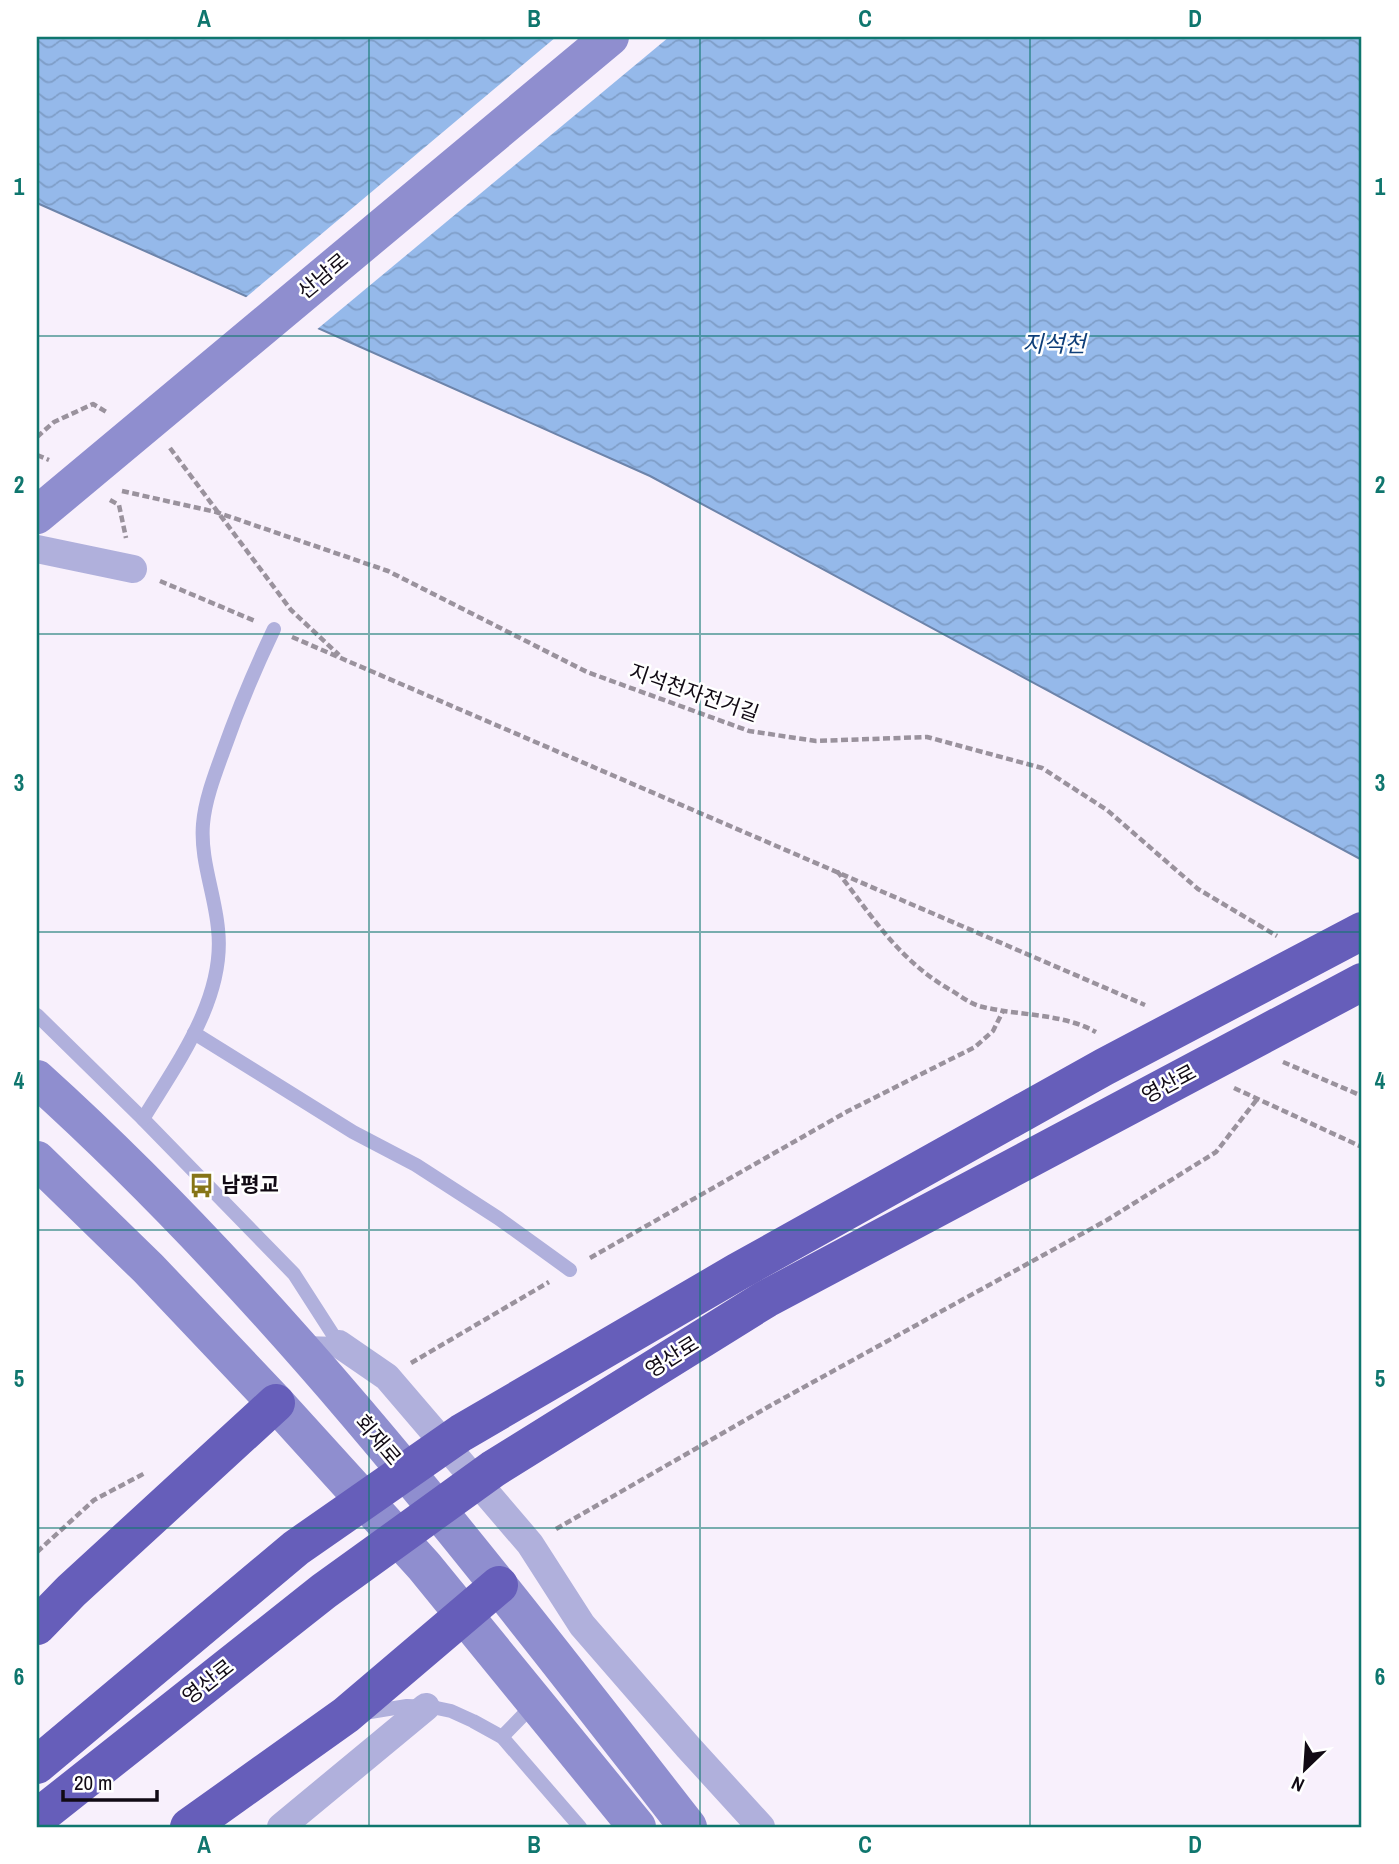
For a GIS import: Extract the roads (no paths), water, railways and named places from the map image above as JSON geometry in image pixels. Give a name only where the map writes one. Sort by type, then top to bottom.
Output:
[{"type":"highway","name":"영산로","points":[[37,1765],[296,1548],[461,1433],[737,1272],[1104,1052],[1362,931]]},
{"type":"highway","name":"영산로","points":[[37,1818],[324,1591],[493,1469],[766,1299],[1362,982]]},
{"type":"highway","points":[[37,1626],[71,1591],[276,1403]]},
{"type":"highway","points":[[188,1827],[346,1715],[499,1585]]},
{"type":"main road","name":"산남로","points":[[37,514],[610,37]]},
{"type":"main road","name":"회재로","points":[[37,1079],[107,1142],[297,1343],[499,1585],[688,1827]]},
{"type":"main road","points":[[37,1160],[148,1268],[276,1403],[424,1566],[636,1827]]},
{"type":"street","points":[[37,550],[133,569]]},
{"type":"street","points":[[339,1344],[387,1377],[530,1544],[582,1625],[761,1827]]},
{"type":"street","points":[[281,1827],[426,1707]]},
{"type":"lane","points":[[143,1118],[187,1049],[203,1015],[219,952],[218,929],[203,849],[203,822],[215,772],[242,698],[274,629]]},
{"type":"lane","points":[[37,1015],[143,1118],[294,1274],[339,1344]]},
{"type":"lane","points":[[194,1033],[353,1132],[416,1166],[498,1218],[570,1270]]},
{"type":"lane","points":[[297,1343],[339,1344]]},
{"type":"lane","points":[[502,1737],[535,1703]]},
{"type":"lane","points":[[346,1715],[407,1706],[451,1712],[502,1737],[580,1827]]},
{"type":"water","name":"지석천","points":[[37,37],[1362,37],[1362,860],[650,476],[37,203]]},
{"type":"place","name":"남평교","points":[[201,1185]]}]
